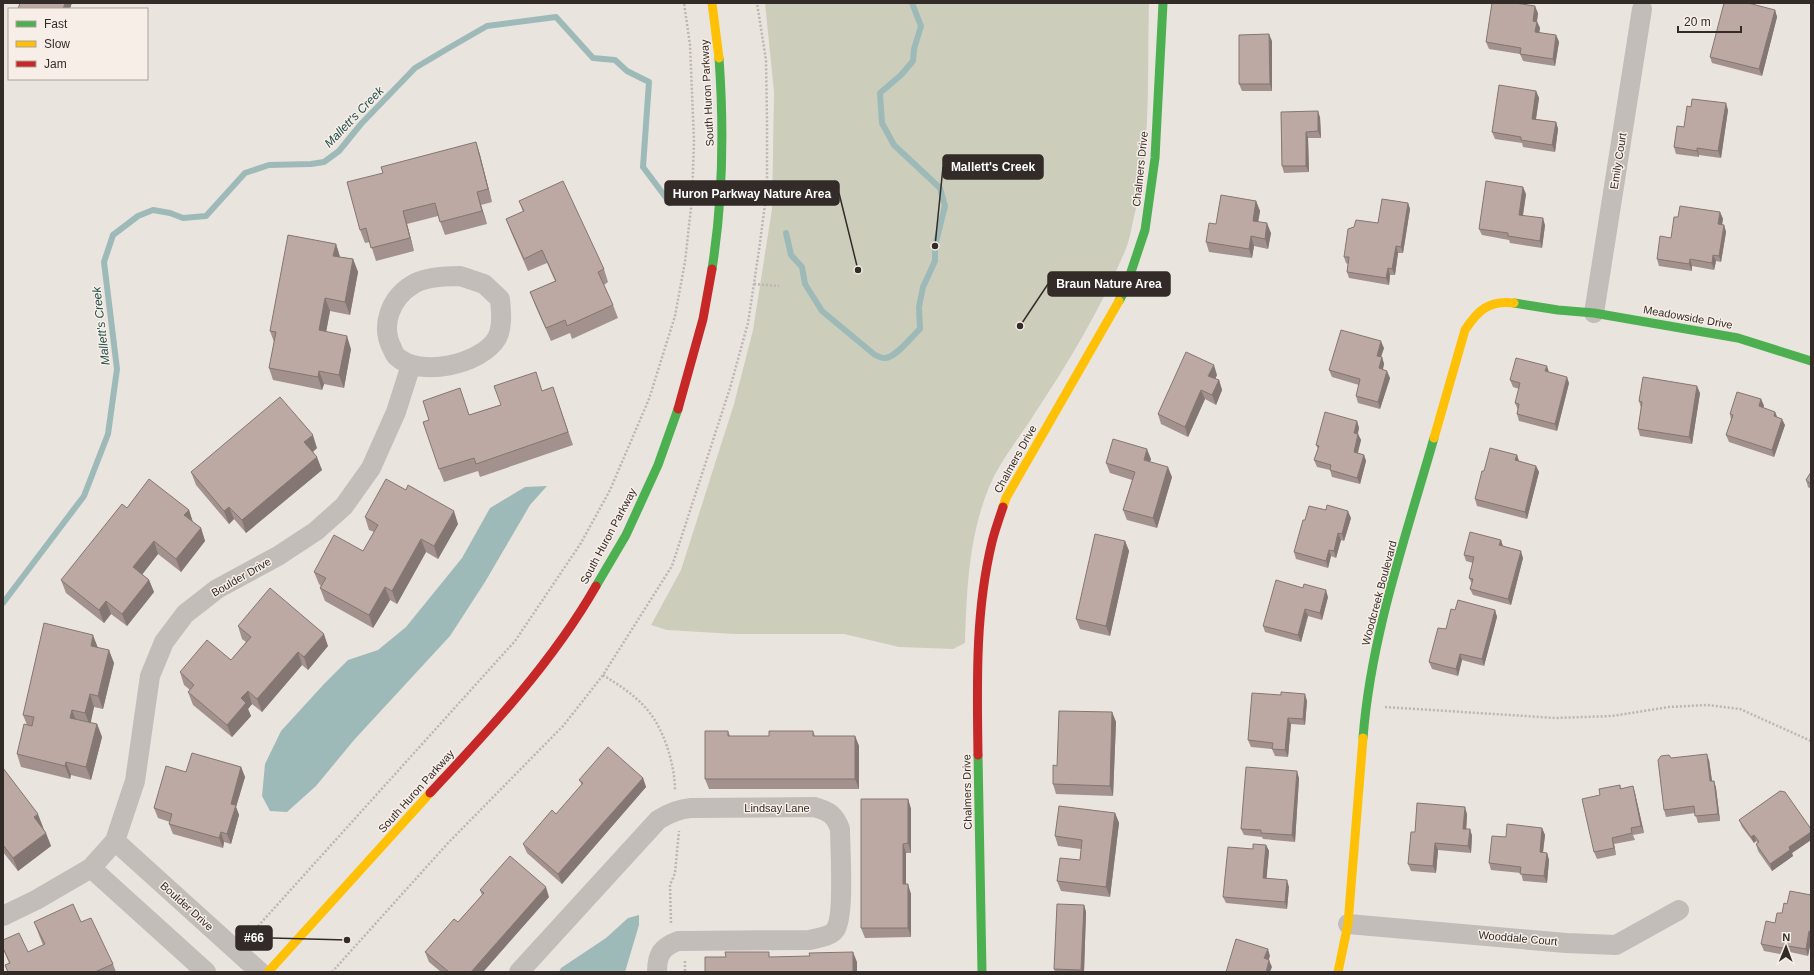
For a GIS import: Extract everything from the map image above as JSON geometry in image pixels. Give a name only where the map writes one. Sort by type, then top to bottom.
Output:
[{"type":"street","name":"South Huron Parkway","points":[[268,972],[466,754],[545,662],[583,609],[614,556],[641,502],[667,442],[697,352],[714,262],[722,182],[723,123],[720,62],[712,3]]},
{"type":"street","name":"Chalmers Drive","points":[[982,972],[977,667],[982,598],[992,542],[1006,498],[1125,290],[1145,230],[1155,158],[1163,3]]},
{"type":"street","name":"Emily Court","points":[[1594,313],[1642,9]]},
{"type":"street","points":[[460,276],[484,284],[500,299],[502,318],[497,338],[481,354],[459,363],[434,368],[411,365],[395,355],[387,338],[387,317],[397,299],[413,284],[437,277],[460,276]]},
{"type":"street","name":"Woodcreek Boulevard","points":[[1338,972],[1348,924],[1365,706],[1380,626],[1466,330],[1473,318],[1483,308],[1498,304],[1511,303],[1558,310]]},
{"type":"street","name":"Meadowside Drive","points":[[1558,310],[1594,313],[1738,338],[1811,361]]},
{"type":"street","name":"Boulder Drive","points":[[3,916],[36,900],[92,868],[115,841],[135,781],[150,676],[164,642],[185,614],[216,589],[278,556],[316,531],[344,506],[372,468],[396,412],[411,365]]},
{"type":"street","name":"Lindsay Lane","points":[[519,972],[658,820],[667,814],[678,809],[691,808],[814,807],[827,811],[836,818],[840,829],[840,908],[839,922],[834,932],[823,937],[809,940],[678,941],[668,945],[660,953],[658,972]]},
{"type":"street","name":"Boulder Drive","points":[[115,841],[260,972]]},
{"type":"street","points":[[92,868],[206,972]]},
{"type":"street","name":"Wooddale Court","points":[[1348,924],[1566,943],[1616,945],[1679,910]]},
{"type":"path","points":[[247,939],[515,641],[581,543],[610,490],[649,398],[675,316],[685,262],[692,199],[694,135],[690,45],[684,3]]},
{"type":"path","points":[[754,284],[779,286]]},
{"type":"path","points":[[1365,706],[1556,718],[1612,716],[1669,707],[1707,705],[1740,709],[1811,741]]},
{"type":"green space","points":[[765,3],[1149,3],[1146,140],[1139,194],[1128,244],[1106,293],[1084,334],[1048,394],[1002,463],[986,495],[975,532],[972,550],[968,587],[965,643],[953,649],[899,647],[844,634],[734,634],[667,630],[651,625],[681,570],[734,404],[753,330],[772,209],[774,92]]},
{"type":"water","points":[[547,486],[530,505],[485,582],[450,636],[354,740],[316,786],[287,812],[270,811],[262,796],[265,764],[281,731],[348,660],[378,650],[406,627],[462,558],[490,508],[525,487]]},
{"type":"water","points":[[639,915],[639,925],[625,972],[559,972],[561,968],[606,938],[628,918]]},
{"type":"building","points":[[20,3],[65,3],[63,8],[18,8]]},
{"type":"building","points":[[1492,3],[1515,3],[1535,6],[1533,21],[1537,22],[1535,32],[1556,35],[1553,59],[1520,54],[1521,48],[1486,42]]},
{"type":"building","points":[[1724,3],[1748,3],[1775,10],[1759,69],[1710,57]]},
{"type":"building","points":[[1269,34],[1270,84],[1239,84],[1239,35]]},
{"type":"building","points":[[1499,85],[1536,91],[1532,119],[1556,122],[1552,145],[1521,140],[1521,137],[1492,132]]},
{"type":"building","points":[[1692,99],[1726,103],[1718,151],[1697,148],[1697,151],[1674,147],[1677,126],[1684,127],[1687,106],[1691,107]]},
{"type":"building","points":[[1318,111],[1318,131],[1306,132],[1306,166],[1282,166],[1281,112]]},
{"type":"building","points":[[476,142],[488,189],[477,192],[482,211],[440,222],[435,203],[403,211],[410,238],[371,248],[366,228],[360,230],[347,182],[383,173],[381,167]]},
{"type":"building","points":[[563,181],[604,269],[598,272],[613,305],[567,326],[565,320],[546,328],[530,292],[556,281],[542,250],[524,259],[506,219],[524,211],[519,201]]},
{"type":"building","points":[[1486,181],[1523,187],[1519,215],[1543,218],[1540,241],[1508,236],[1508,233],[1479,229]]},
{"type":"building","points":[[1221,195],[1256,201],[1253,221],[1267,223],[1265,239],[1251,236],[1249,249],[1206,242],[1209,223],[1216,224]]},
{"type":"building","points":[[1382,199],[1408,203],[1401,247],[1396,246],[1392,269],[1388,268],[1386,278],[1347,272],[1349,257],[1344,257],[1348,229],[1354,227],[1356,220],[1378,223]]},
{"type":"building","points":[[1680,206],[1720,212],[1718,224],[1724,225],[1719,256],[1713,255],[1712,263],[1690,259],[1689,264],[1657,259],[1660,236],[1671,238],[1674,217],[1678,217]]},
{"type":"building","points":[[288,235],[336,244],[333,256],[353,259],[345,302],[325,298],[319,330],[347,336],[339,375],[319,371],[318,377],[269,368],[276,332],[270,331]]},
{"type":"building","points":[[1341,330],[1381,341],[1377,356],[1382,357],[1379,368],[1387,371],[1378,402],[1356,396],[1360,379],[1329,370]]},
{"type":"building","points":[[1186,352],[1214,365],[1208,376],[1219,380],[1212,395],[1201,390],[1185,427],[1158,414]]},
{"type":"building","points":[[1516,358],[1547,366],[1545,371],[1567,377],[1555,424],[1517,414],[1519,404],[1515,403],[1520,383],[1510,380]]},
{"type":"building","points":[[536,372],[542,391],[553,387],[568,432],[476,464],[474,458],[439,469],[423,422],[429,420],[423,401],[460,388],[469,415],[501,405],[494,386]]},
{"type":"building","points":[[1643,377],[1697,386],[1689,437],[1638,429],[1642,402],[1639,401]]},
{"type":"building","points":[[1737,392],[1761,399],[1759,406],[1775,412],[1774,416],[1782,419],[1772,450],[1726,435],[1733,415],[1730,414]]},
{"type":"building","points":[[280,397],[313,435],[304,442],[317,457],[242,520],[229,507],[224,511],[191,472]]},
{"type":"building","points":[[1325,412],[1357,421],[1354,433],[1358,434],[1354,452],[1364,455],[1357,478],[1330,470],[1331,465],[1314,460],[1319,446],[1316,445]]},
{"type":"building","points":[[1113,439],[1147,449],[1144,460],[1168,467],[1153,518],[1123,510],[1135,472],[1106,463]]},
{"type":"building","points":[[1490,448],[1517,455],[1515,460],[1536,466],[1525,512],[1475,499]]},
{"type":"building","points":[[1811,472],[1811,484],[1806,480]]},
{"type":"building","points":[[149,479],[189,510],[184,515],[201,528],[176,559],[154,541],[133,567],[149,580],[122,614],[106,601],[99,610],[61,580],[122,504],[127,508]]},
{"type":"building","points":[[386,479],[406,490],[408,485],[454,511],[434,546],[421,539],[392,591],[385,587],[369,615],[320,588],[326,578],[314,572],[334,535],[363,551],[378,525],[365,517]]},
{"type":"building","points":[[1327,505],[1348,511],[1342,534],[1338,533],[1334,551],[1329,550],[1326,561],[1294,552],[1303,520],[1305,520],[1309,506],[1326,510]]},
{"type":"building","points":[[1470,532],[1501,540],[1499,545],[1521,551],[1508,599],[1470,589],[1473,579],[1469,578],[1474,557],[1464,555]]},
{"type":"building","points":[[1095,534],[1125,541],[1106,626],[1076,619]]},
{"type":"building","points":[[1276,580],[1303,588],[1304,584],[1326,590],[1320,613],[1305,609],[1298,635],[1263,626]]},
{"type":"building","points":[[270,588],[324,634],[304,657],[298,652],[257,699],[248,691],[241,698],[246,703],[227,725],[188,692],[194,685],[180,672],[207,640],[231,660],[251,637],[238,626]]},
{"type":"building","points":[[1458,600],[1495,610],[1482,659],[1460,654],[1456,669],[1429,662],[1438,628],[1446,629],[1451,609],[1455,610]]},
{"type":"building","points":[[44,623],[93,635],[91,646],[109,650],[98,696],[90,694],[85,713],[72,710],[70,718],[97,724],[86,767],[66,762],[65,766],[17,754],[24,724],[32,726],[34,717],[23,715]]},
{"type":"building","points":[[1281,692],[1305,694],[1303,719],[1288,718],[1285,750],[1272,749],[1273,743],[1248,740],[1252,693],[1281,695]]},
{"type":"building","points":[[1059,711],[1112,712],[1110,786],[1053,784],[1053,765],[1057,766]]},
{"type":"building","points":[[705,731],[728,731],[728,736],[769,736],[769,731],[813,731],[813,736],[855,736],[855,779],[705,779]]},
{"type":"building","points":[[608,747],[643,778],[558,874],[523,844],[552,810],[556,814],[583,783],[579,780]]},
{"type":"building","points":[[192,753],[241,767],[231,804],[236,805],[227,834],[221,832],[219,838],[169,824],[172,814],[154,808],[166,766],[186,772]]},
{"type":"building","points":[[1707,754],[1710,781],[1714,781],[1718,814],[1695,816],[1694,806],[1664,810],[1658,760],[1661,756],[1669,755],[1671,758]]},
{"type":"building","points":[[1246,767],[1297,771],[1292,835],[1261,833],[1261,830],[1241,829]]},
{"type":"building","points":[[3,768],[38,814],[34,817],[46,833],[13,858],[3,845]]},
{"type":"building","points":[[1620,785],[1620,789],[1633,786],[1641,826],[1631,828],[1632,833],[1612,838],[1614,848],[1594,852],[1582,799],[1600,795],[1599,789]]},
{"type":"building","points":[[1780,791],[1785,792],[1811,829],[1811,832],[1789,847],[1790,850],[1770,864],[1756,844],[1759,842],[1754,835],[1751,837],[1739,820]]},
{"type":"building","points":[[861,799],[908,799],[908,843],[903,844],[903,884],[908,884],[908,928],[861,928]]},
{"type":"building","points":[[1417,803],[1465,807],[1463,829],[1470,829],[1468,846],[1435,843],[1433,866],[1408,864],[1411,832],[1415,832]]},
{"type":"building","points":[[1059,806],[1115,813],[1106,887],[1057,881],[1060,858],[1080,860],[1082,840],[1055,836]]},
{"type":"building","points":[[1507,824],[1542,828],[1540,852],[1547,853],[1544,876],[1520,874],[1521,867],[1489,863],[1492,836],[1506,837]]},
{"type":"building","points":[[1253,844],[1266,845],[1263,878],[1287,880],[1285,902],[1223,897],[1228,847],[1253,849]]},
{"type":"building","points":[[510,856],[546,887],[471,972],[449,972],[425,952],[454,919],[458,922],[484,893],[480,890]]},
{"type":"building","points":[[1790,891],[1811,895],[1811,932],[1809,931],[1806,949],[1788,946],[1787,949],[1761,944],[1766,921],[1775,923],[1777,913],[1782,913],[1784,903],[1787,904]]},
{"type":"building","points":[[73,904],[81,922],[91,918],[113,964],[95,972],[8,972],[5,965],[10,963],[3,948],[3,940],[19,933],[28,952],[45,944],[34,922]]},
{"type":"building","points":[[1057,904],[1084,905],[1081,970],[1054,969]]},
{"type":"building","points":[[1236,939],[1268,949],[1264,958],[1269,960],[1266,972],[1226,972]]},
{"type":"building","points":[[725,952],[769,952],[769,957],[810,956],[809,953],[853,952],[853,972],[705,972],[705,957],[726,957]]},
{"type":"waterway","name":"Mallett's Creek","points":[[786,233],[791,255],[802,267],[805,284],[822,311],[875,355],[884,358],[893,355],[920,329],[919,307],[923,287],[935,261],[935,246],[945,206],[940,188],[894,145],[882,123],[880,93],[901,75],[913,61],[914,49],[921,26],[912,3]]},
{"type":"waterway","name":"Mallett's Creek","points":[[3,603],[84,496],[108,434],[117,369],[104,262],[113,235],[138,216],[153,210],[170,213],[183,218],[206,216],[245,173],[269,165],[311,164],[324,162],[339,151],[361,124],[415,68],[487,26],[556,17],[593,58],[615,60],[627,71],[649,82],[643,167],[670,203]]},
{"type":"traffic: fast","points":[[1119,301],[1125,290],[1145,230],[1155,158],[1163,3]]},
{"type":"traffic: fast","points":[[712,269],[716,243],[722,164],[722,111],[719,58]]},
{"type":"traffic: fast","points":[[1514,303],[1558,310],[1594,313],[1738,338],[1811,361]]},
{"type":"traffic: fast","points":[[596,586],[626,535],[658,465],[678,409]]},
{"type":"traffic: fast","points":[[1363,738],[1367,700],[1382,624],[1401,549],[1434,438]]},
{"type":"traffic: fast","points":[[978,755],[982,972]]},
{"type":"traffic: slow","points":[[712,3],[719,58]]},
{"type":"traffic: slow","points":[[1003,507],[1006,498],[1119,301]]},
{"type":"traffic: slow","points":[[1434,438],[1465,330],[1475,317],[1485,308],[1498,303],[1514,303]]},
{"type":"traffic: slow","points":[[1338,972],[1348,924],[1363,738]]},
{"type":"traffic: slow","points":[[268,972],[430,793]]},
{"type":"traffic: jam","points":[[678,409],[703,319],[712,269]]},
{"type":"traffic: jam","points":[[978,755],[978,648],[982,595],[992,542],[1003,507]]},
{"type":"traffic: jam","points":[[430,793],[497,720],[540,668],[560,642],[596,586]]},
{"type":"place","name":"Mallett's Creek","points":[[935,246]]},
{"type":"place","name":"Huron Parkway Nature Area","points":[[858,270]]},
{"type":"place","name":"Braun Nature Area","points":[[1020,326]]},
{"type":"place","name":"#66","points":[[347,940]]}]
